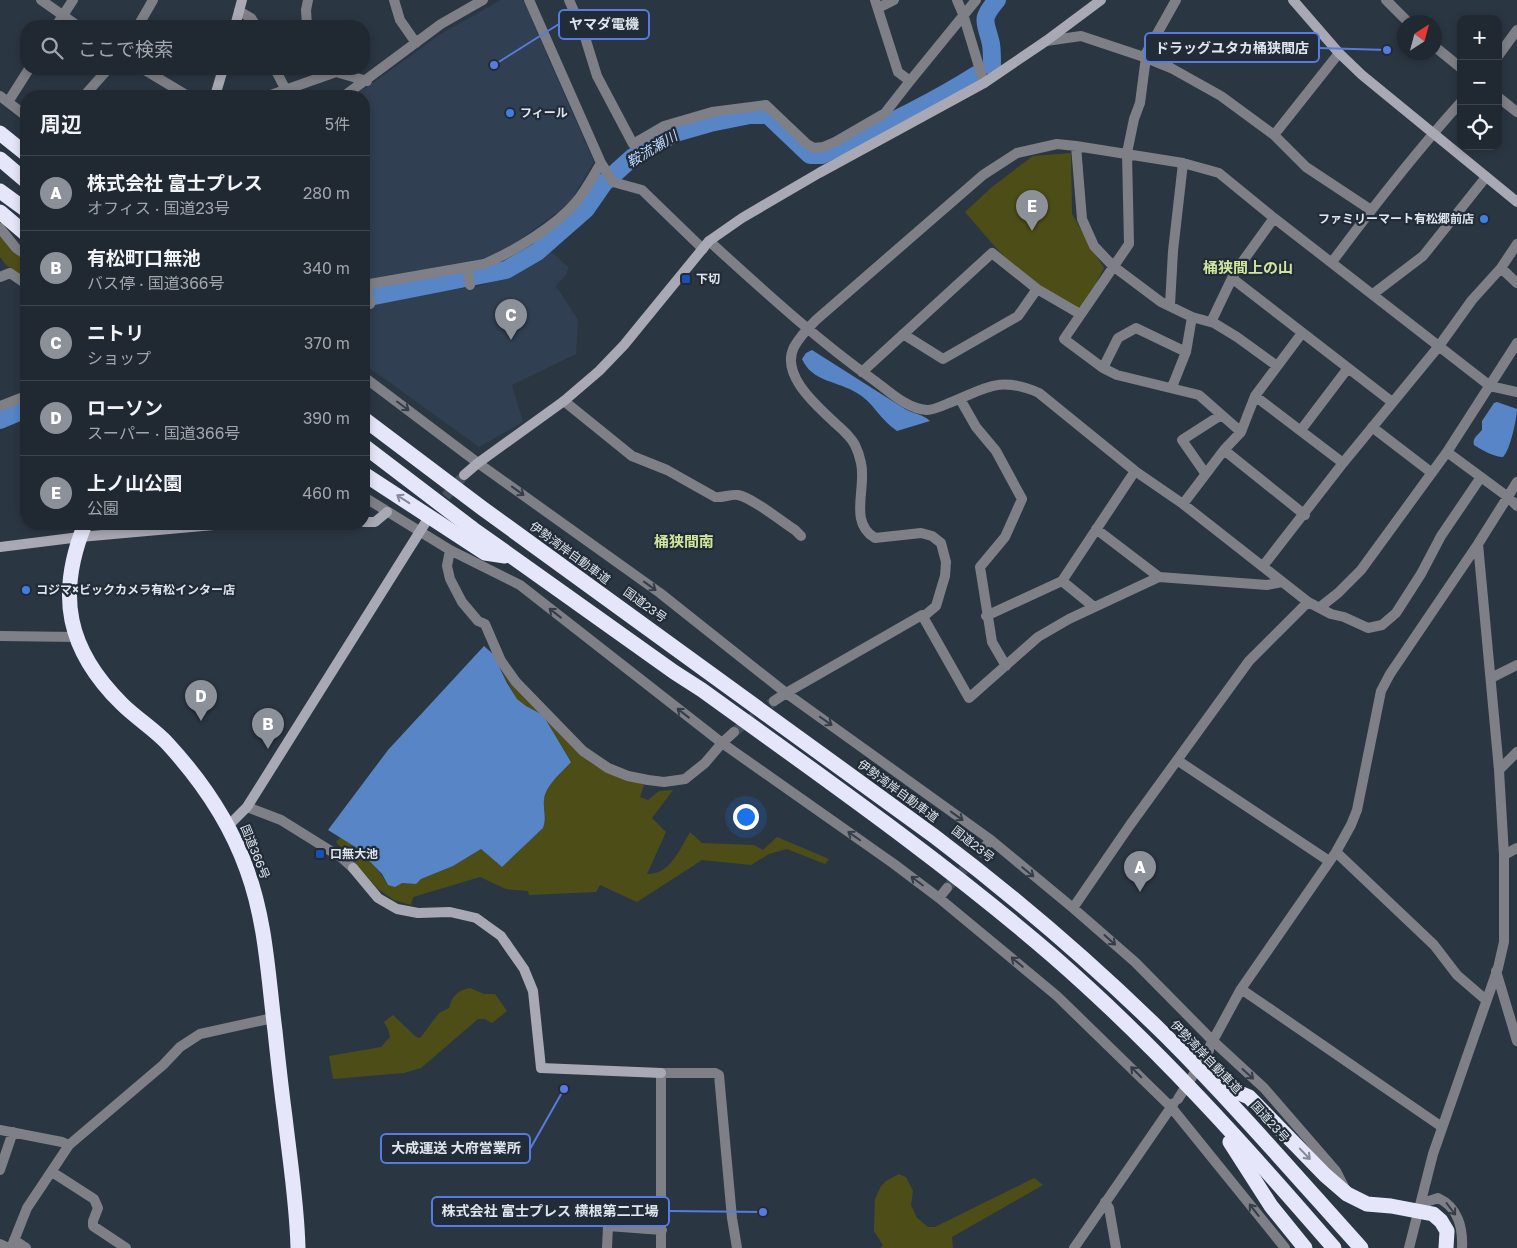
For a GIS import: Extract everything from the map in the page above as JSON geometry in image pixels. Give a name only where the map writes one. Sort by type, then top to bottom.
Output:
[{"type":"highway","points":[[0,133],[20,149]]},
{"type":"highway","points":[[0,159],[20,176]]},
{"type":"highway","points":[[0,164],[20,177]]},
{"type":"highway","points":[[0,191],[20,206]]},
{"type":"highway","points":[[0,212],[20,229]]},
{"type":"highway","points":[[370,415],[391,436]]},
{"type":"highway","name":"国道23号","points":[[370,422],[623,608],[884,796],[1006,889],[1077,948],[1141,1008],[1214,1082],[1312,1190],[1368,1248]]},
{"type":"highway","name":"伊勢湾岸自動車道","points":[[370,423],[482,508],[934,836],[1002,888],[1066,942],[1166,1036],[1361,1248]]},
{"type":"highway","points":[[370,451],[473,529],[872,812],[990,903],[1055,958],[1156,1052],[1250,1152],[1334,1248]]},
{"type":"highway","points":[[370,459],[683,682],[986,902],[1118,1018],[1205,1108],[1230,1142],[1271,1206],[1305,1248]]},
{"type":"highway","points":[[370,478],[485,553],[505,556]]},
{"type":"highway","name":"国道366号","points":[[82,530],[71,569],[68,592],[71,618],[76,637],[87,662],[103,684],[123,705],[171,748],[201,784],[228,826],[247,868],[256,896],[265,942],[290,1156],[298,1248]]},
{"type":"highway","points":[[1214,1082],[1249,1097],[1324,1175],[1347,1194],[1367,1204],[1417,1210],[1433,1214],[1441,1221],[1447,1231],[1446,1248]]},
{"type":"highway","points":[[1230,1142],[1330,1248]]},
{"type":"street","points":[[41,0],[69,20]]},
{"type":"street","points":[[60,20],[73,0]]},
{"type":"street","points":[[141,20],[153,0]]},
{"type":"street","points":[[237,20],[242,0]]},
{"type":"street","points":[[307,20],[308,0]]},
{"type":"street","points":[[394,0],[400,20],[416,43]]},
{"type":"street","points":[[353,90],[441,24],[483,0]]},
{"type":"street","points":[[529,0],[601,164],[613,182],[642,190],[807,329],[905,403],[918,409],[930,410],[996,385],[1010,384],[1039,393],[1135,471],[1183,504],[1308,602],[1331,614],[1344,616],[1368,628],[1382,625],[1396,613],[1421,574],[1441,536],[1481,477]]},
{"type":"street","points":[[569,0],[584,34],[598,76],[633,144],[664,126],[712,112],[766,105],[807,144],[814,148],[824,146],[885,113],[976,0]]},
{"type":"street","points":[[894,0],[877,4],[898,72],[910,81]]},
{"type":"street","points":[[957,0],[984,83]]},
{"type":"street","points":[[464,475],[564,401],[599,372],[706,245],[742,218],[819,173],[984,83],[1046,41],[1101,0]]},
{"type":"street","points":[[1176,0],[1145,57],[1140,103],[1134,119],[1127,153],[1129,244],[1064,339],[1103,368],[1117,375],[1199,395],[1241,432]]},
{"type":"street","points":[[1293,0],[1339,53],[1362,75],[1517,202]]},
{"type":"street","points":[[1386,0],[1401,15]]},
{"type":"street","points":[[239,11],[253,20]]},
{"type":"street","points":[[1502,51],[1517,30]]},
{"type":"street","points":[[1046,41],[1081,36],[1172,68],[1222,96],[1274,135],[1306,167],[1371,210]]},
{"type":"street","points":[[1274,135],[1339,53]]},
{"type":"street","points":[[1442,53],[1457,65]]},
{"type":"street","points":[[20,111],[4,99],[24,75]]},
{"type":"street","points":[[89,90],[103,75]]},
{"type":"street","points":[[153,75],[178,90]]},
{"type":"street","points":[[217,90],[221,75]]},
{"type":"street","points":[[279,75],[286,90]]},
{"type":"street","points":[[293,90],[324,75]]},
{"type":"street","points":[[350,75],[367,80]]},
{"type":"street","points":[[1502,101],[1517,112]]},
{"type":"street","points":[[1332,262],[1432,134],[1458,105]]},
{"type":"street","points":[[774,701],[922,615],[923,617],[936,606],[945,576],[946,562],[941,543],[932,536],[922,533],[875,538],[864,528],[860,512],[862,468],[855,445],[809,397],[797,380],[792,368],[792,355],[795,346],[807,329],[983,175],[1017,153],[1057,144],[1127,153],[1183,163],[1219,173],[1490,386],[1517,392]]},
{"type":"street","points":[[1076,146],[1082,219],[1094,246],[1113,266],[1162,302],[1192,317],[1211,322],[1237,337],[1277,366]]},
{"type":"street","points":[[1170,305],[1173,251],[1183,163]]},
{"type":"street","points":[[370,287],[484,264],[502,257],[568,211],[577,201],[601,164]]},
{"type":"street","points":[[1373,294],[1423,256],[1486,178]]},
{"type":"street","points":[[1211,322],[1235,272],[1274,218]]},
{"type":"street","points":[[0,228],[20,251]]},
{"type":"street","points":[[1263,566],[1305,515],[1343,463],[1438,346],[1472,300],[1501,268],[1517,244]]},
{"type":"street","points":[[862,372],[992,253],[1037,289],[1080,314]]},
{"type":"street","points":[[1501,268],[1517,283]]},
{"type":"street","points":[[468,272],[470,285]]},
{"type":"street","points":[[0,277],[10,273],[20,280]]},
{"type":"street","points":[[1233,279],[1392,402]]},
{"type":"street","points":[[902,334],[943,359],[1018,316],[1037,289]]},
{"type":"street","points":[[1172,387],[1186,352],[1192,317]]},
{"type":"street","points":[[1103,368],[1118,338],[1136,328],[1186,352]]},
{"type":"street","points":[[1183,504],[1205,473],[1241,432],[1255,396],[1302,333]]},
{"type":"street","points":[[1319,608],[1338,593],[1361,570],[1447,452],[1517,342]]},
{"type":"street","points":[[1301,430],[1348,368]]},
{"type":"street","points":[[370,382],[478,463],[660,593],[786,693],[991,840],[1073,908],[1134,962],[1211,1045],[1264,1088],[1336,1172],[1347,1194]]},
{"type":"street","points":[[1255,396],[1343,463]]},
{"type":"street","points":[[0,406],[20,398]]},
{"type":"street","points":[[960,399],[976,427],[996,451],[1022,499],[1005,537],[980,567],[986,616],[992,642],[1006,666]]},
{"type":"street","points":[[564,401],[632,456],[667,470],[715,497],[722,498],[734,495],[750,500],[801,536]]},
{"type":"street","points":[[1205,473],[1182,440],[1221,415]]},
{"type":"street","points":[[1372,427],[1432,473]]},
{"type":"street","points":[[1224,450],[1305,515]]},
{"type":"street","points":[[1447,452],[1508,497],[1517,506]]},
{"type":"street","points":[[986,616],[1062,581],[1135,471]]},
{"type":"street","points":[[1074,1248],[1175,1103],[1211,1045],[1241,989],[1336,852],[1357,810],[1381,691],[1390,674],[1478,544],[1517,482]]},
{"type":"street","points":[[370,501],[450,550],[520,585],[722,742],[939,898],[1057,996],[1175,1103],[1285,1248]]},
{"type":"street","points":[[370,522],[375,522],[387,512]]},
{"type":"street","points":[[228,826],[247,807],[429,517]]},
{"type":"street","points":[[1096,529],[1159,578]]},
{"type":"street","points":[[0,547],[82,530]]},
{"type":"street","points":[[1408,1248],[1433,1154],[1496,971],[1504,942],[1504,855],[1499,770],[1478,544]]},
{"type":"street","points":[[450,550],[447,566],[454,587],[462,602],[478,621],[485,624],[501,661],[516,682],[583,751],[608,768],[648,780],[664,782],[685,779],[705,763],[722,742],[734,732]]},
{"type":"street","points":[[923,617],[969,698],[1038,636],[1094,607],[1159,578],[1267,584],[1282,582]]},
{"type":"street","points":[[1062,581],[1094,607]]},
{"type":"street","points":[[1073,908],[1249,661],[1308,602]]},
{"type":"street","points":[[0,636],[76,637]]},
{"type":"street","points":[[1490,678],[1517,664]]},
{"type":"street","points":[[1499,770],[1517,752]]},
{"type":"street","points":[[1177,760],[1329,861]]},
{"type":"street","points":[[247,807],[281,820],[342,858],[378,898],[397,909],[418,913],[450,912],[476,918],[501,936],[524,969],[533,991],[541,1068],[715,1073],[719,1075],[731,1209],[737,1248]]},
{"type":"street","points":[[982,850],[991,840]]},
{"type":"street","points":[[1504,855],[1517,848]]},
{"type":"street","points":[[1336,852],[1434,945],[1457,975],[1486,1000]]},
{"type":"street","points":[[939,898],[947,888]]},
{"type":"street","points":[[1496,971],[1517,1041]]},
{"type":"street","points":[[1241,989],[1442,1127]]},
{"type":"street","points":[[12,1245],[27,1208],[69,1145],[163,1065],[180,1047],[200,1034],[273,1018]]},
{"type":"street","points":[[661,1072],[661,1248]]},
{"type":"street","points":[[0,1130],[69,1145]]},
{"type":"street","points":[[0,1170],[13,1132]]},
{"type":"street","points":[[52,1172],[94,1199],[98,1208],[92,1221],[93,1226],[126,1248]]},
{"type":"street","points":[[1417,1210],[1426,1202],[1438,1198],[1448,1203],[1456,1214],[1462,1233],[1462,1248]]},
{"type":"street","points":[[1105,1202],[1109,1208],[1116,1248]]},
{"type":"street","points":[[607,1248],[608,1226],[662,1230]]},
{"type":"street","points":[[0,1244],[26,1248]]},
{"type":"shaded area","points":[[501,0],[523,0],[594,162],[572,199],[563,208],[506,250],[487,258],[370,280],[370,90],[362,90],[439,35]]},
{"type":"shaded area","points":[[1071,153],[1072,214],[1104,268],[1080,314],[1037,289],[997,249],[965,212],[992,187],[1033,156]]},
{"type":"shaded area","points":[[0,235],[20,257],[20,274],[6,265],[0,257]]},
{"type":"shaded area","points":[[549,250],[568,267],[567,274],[556,286],[578,320],[576,354],[512,385],[523,422],[479,447],[370,368],[370,303],[479,286],[510,276],[532,264]]},
{"type":"shaded area","points":[[502,672],[611,772],[644,785],[640,797],[648,800],[659,791],[673,790],[652,818],[666,832],[647,874],[655,873],[668,866],[690,832],[702,843],[754,845],[763,850],[777,837],[829,859],[825,864],[787,849],[769,854],[751,865],[702,860],[637,902],[600,885],[596,892],[529,895],[528,891],[506,889],[480,877],[413,897],[411,905],[394,900],[378,889],[336,842],[341,837],[367,858],[388,885],[416,884],[421,879],[453,866],[481,849],[502,867],[543,828],[545,820],[544,800],[547,790],[571,761],[543,715],[517,699]]},
{"type":"shaded area","points":[[470,988],[484,994],[495,994],[507,1011],[492,1023],[485,1019],[478,1019],[421,1068],[404,1073],[333,1079],[329,1056],[381,1047],[390,1037],[384,1022],[393,1015],[415,1036],[421,1037],[439,1013],[449,1008],[456,994]]},
{"type":"shaded area","points":[[899,1174],[906,1177],[913,1191],[911,1205],[917,1218],[928,1227],[935,1227],[1034,1178],[1043,1185],[952,1237],[953,1248],[880,1248],[883,1245],[874,1231],[875,1199],[881,1186]]},
{"type":"water","points":[[812,350],[905,409],[930,421],[897,431],[863,397],[850,389],[819,377],[806,367],[802,359],[806,353]]},
{"type":"water","points":[[1497,402],[1517,409],[1511,442],[1503,457],[1488,453],[1474,445],[1474,440],[1482,430],[1482,421],[1494,403]]},
{"type":"water","points":[[484,646],[493,654],[517,699],[543,715],[571,762],[547,790],[544,804],[545,820],[543,828],[502,867],[481,849],[453,866],[421,879],[416,884],[402,883],[395,887],[388,885],[382,874],[357,848],[328,830],[388,750]]},
{"type":"waterway","name":"鞍流瀬川","points":[[991,66],[991,47],[985,21],[988,12],[997,0]]},
{"type":"waterway","name":"鞍流瀬川","points":[[370,297],[506,270],[537,252],[586,209],[604,183],[633,157],[675,133],[710,123],[750,115],[768,115],[810,155],[822,155],[881,127],[976,75]]},
{"type":"waterway","name":"鞍流瀬川","points":[[0,420],[20,412]]},
{"type":"tunnel","points":[[436,508],[464,475]]},
{"type":"tunnel","points":[[734,732],[774,701]]},
{"type":"tunnel","points":[[947,888],[982,850]]},
{"type":"place","name":"ドラッグユタカ桶狭間店","points":[[1387,50]]},
{"type":"place","name":"ヤマダ電機","points":[[494,65]]},
{"type":"place","name":"フィール","points":[[510,113]]},
{"type":"place","name":"ファミリーマート有松郷前店","points":[[1484,219]]},
{"type":"place","name":"上ノ山公園","points":[[1032,231]]},
{"type":"place","name":"下切","points":[[686,279]]},
{"type":"place","name":"ニトリ","points":[[511,340]]},
{"type":"place","name":"コジマ×ビックカメラ有松インター店","points":[[26,590]]},
{"type":"place","name":"ローソン","points":[[201,721]]},
{"type":"place","name":"有松町口無池","points":[[268,749]]},
{"type":"place","name":"口無大池","points":[[320,854]]},
{"type":"place","name":"株式会社 富士プレス","points":[[1140,892]]},
{"type":"place","name":"大成運送 大府営業所","points":[[564,1089]]},
{"type":"place","name":"株式会社 富士プレス 横根第二工場","points":[[763,1212]]},
{"type":"district","name":"桶狭間上の山","points":[[1248,268]]},
{"type":"district","name":"桶狭間南","points":[[684,542]]}]
